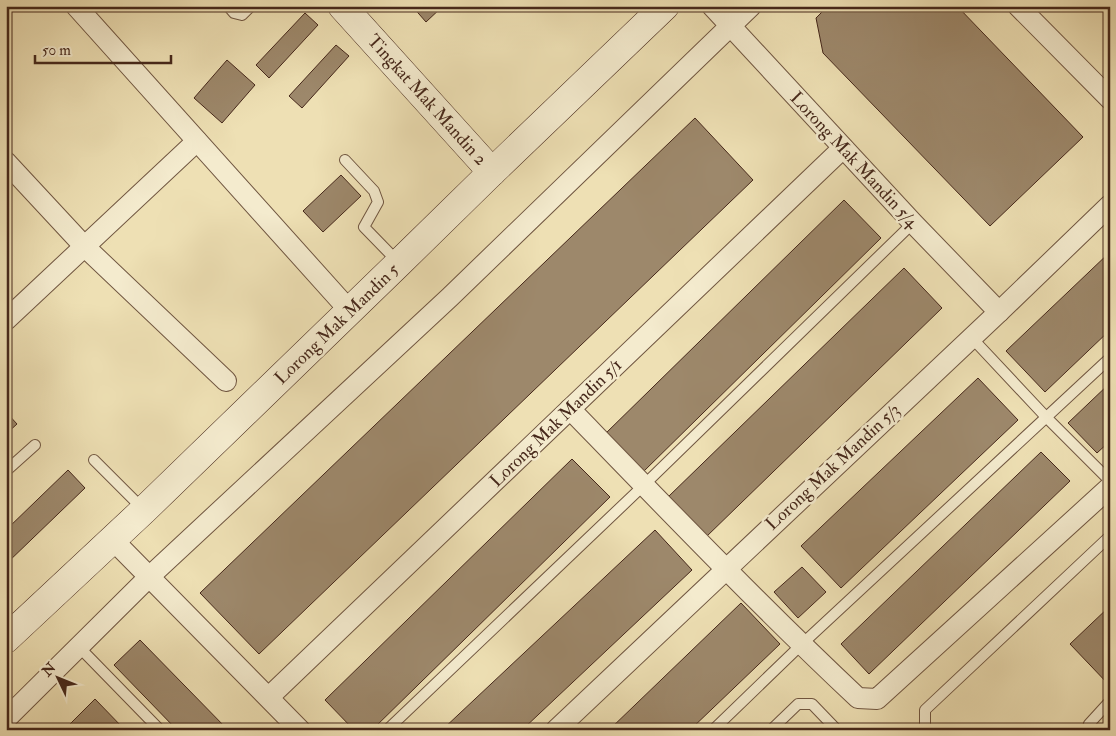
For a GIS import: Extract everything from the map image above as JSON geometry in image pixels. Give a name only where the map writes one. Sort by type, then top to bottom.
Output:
[{"type":"street","points":[[76,6],[350,310]]},
{"type":"street","name":"Tingkat Mak Mandin 2","points":[[342,6],[492,172]]},
{"type":"street","name":"Lorong Mak Mandin 5","points":[[6,639],[144,510],[665,6]]},
{"type":"street","name":"Lorong Mak Mandin 5/4","points":[[712,6],[998,312]]},
{"type":"street","points":[[6,719],[149,577],[450,297],[751,6]]},
{"type":"street","points":[[1018,6],[1110,99]]},
{"type":"street","points":[[6,320],[196,141]]},
{"type":"street","name":"Lorong Mak Mandin 5/1","points":[[268,698],[843,148]]},
{"type":"street","points":[[6,162],[84,246],[226,381]]},
{"type":"street","name":"Lorong Mak Mandin 5/3","points":[[556,730],[1110,205]]},
{"type":"street","points":[[570,409],[725,569],[801,645],[858,698],[877,699],[1110,487]]},
{"type":"street","points":[[112,539],[300,730]]},
{"type":"lane","points":[[228,6],[234,13],[242,15],[251,6]]},
{"type":"lane","points":[[346,160],[374,191],[378,202],[364,227],[399,263]]},
{"type":"lane","points":[[387,730],[644,485],[913,223]]},
{"type":"lane","points":[[971,337],[1046,417],[1110,481]]},
{"type":"lane","points":[[713,730],[801,645],[1110,358]]},
{"type":"lane","points":[[6,471],[34,444]]},
{"type":"lane","points":[[94,460],[144,510]]},
{"type":"lane","points":[[925,730],[925,710],[1110,536]]},
{"type":"lane","points":[[79,647],[160,730]]},
{"type":"lane","points":[[1087,730],[1089,724],[1110,701]]},
{"type":"lane","points":[[771,730],[798,704],[812,704],[837,730]]},
{"type":"building","points":[[412,6],[443,6],[426,22]]},
{"type":"building","points":[[828,6],[957,6],[1083,137],[990,226],[823,53],[816,18]]},
{"type":"building","points":[[305,13],[318,25],[269,78],[256,65]]},
{"type":"building","points":[[336,45],[349,56],[302,108],[289,96]]},
{"type":"building","points":[[227,60],[255,85],[222,123],[194,98]]},
{"type":"building","points":[[695,118],[753,180],[259,654],[200,593]]},
{"type":"building","points":[[341,175],[361,196],[323,232],[303,211]]},
{"type":"building","points":[[844,200],[881,238],[642,473],[604,435]]},
{"type":"building","points":[[1110,252],[1110,330],[1045,392],[1006,351]]},
{"type":"building","points":[[904,268],[942,308],[706,537],[668,497]]},
{"type":"building","points":[[978,378],[1018,420],[841,588],[801,546]]},
{"type":"building","points":[[1110,383],[1110,441],[1097,453],[1068,423]]},
{"type":"building","points":[[6,412],[17,424],[6,434]]},
{"type":"building","points":[[1041,452],[1070,481],[869,674],[841,644]]},
{"type":"building","points":[[572,459],[610,497],[372,730],[354,730],[325,700]]},
{"type":"building","points":[[68,470],[85,488],[6,564],[6,530]]},
{"type":"building","points":[[655,530],[692,570],[522,730],[442,730]]},
{"type":"building","points":[[802,567],[826,592],[798,618],[774,592]]},
{"type":"building","points":[[741,603],[780,644],[690,730],[609,730]]},
{"type":"building","points":[[1110,606],[1110,686],[1070,644]]},
{"type":"building","points":[[140,640],[228,730],[177,730],[114,665]]},
{"type":"building","points":[[95,699],[125,730],[64,730]]}]
